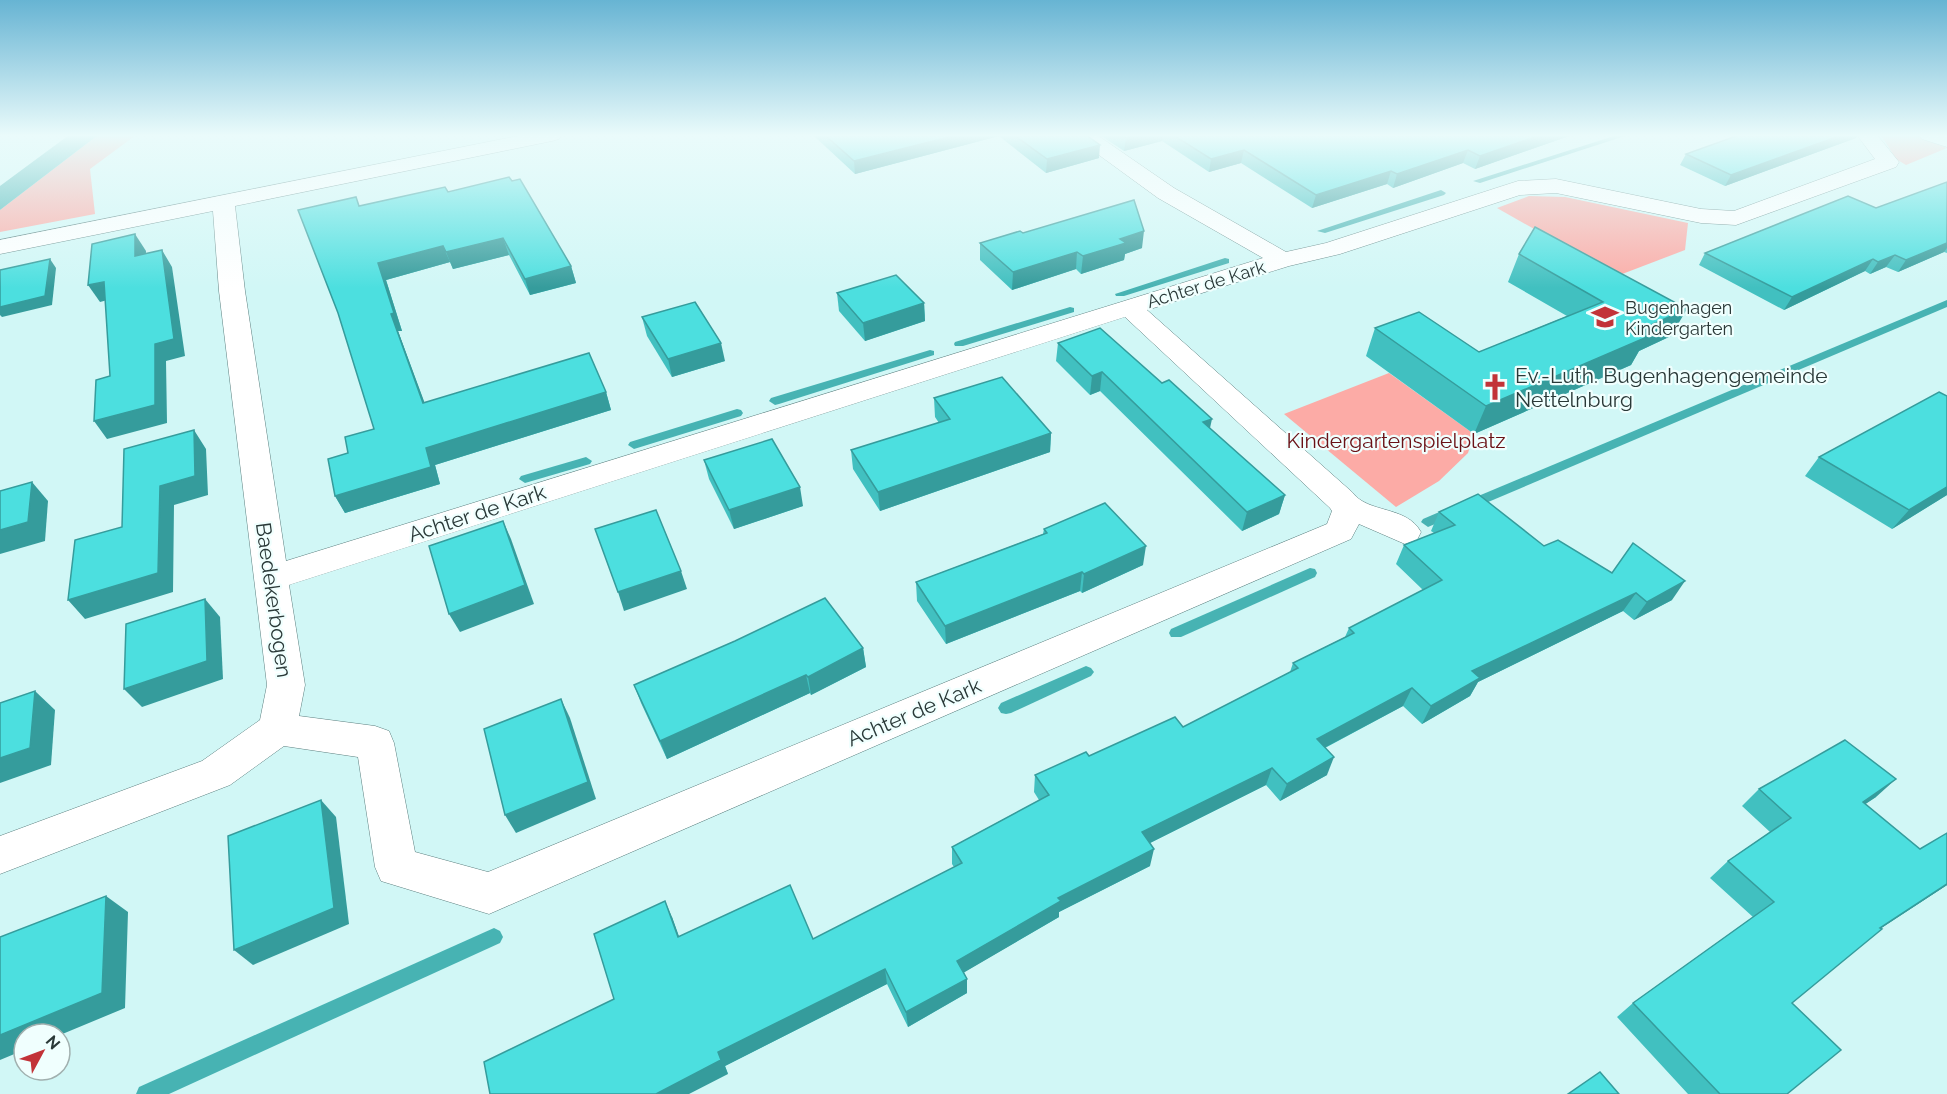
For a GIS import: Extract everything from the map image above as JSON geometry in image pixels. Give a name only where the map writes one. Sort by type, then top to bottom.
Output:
[{"type":"street","points":[[0,247],[298,186]]},
{"type":"street","points":[[1156,186],[1283,260]]},
{"type":"street","name":"Achter de Kark","points":[[270,578],[1129,307],[1283,260],[1332,249],[1518,188],[1555,186]]},
{"type":"street","name":"Achter de Kark","points":[[1556,186],[1701,216],[1736,218],[1823,186]]},
{"type":"street","name":"Baedekerbogen","points":[[223,201],[232,291],[286,685],[278,729]]},
{"type":"street","name":"Achter de Kark","points":[[278,729],[375,743],[396,867],[489,893],[1340,531],[1348,510],[1341,500],[1129,307]]},
{"type":"street","points":[[1348,510],[1380,518],[1405,532]]},
{"type":"street","points":[[0,855],[216,773],[278,729]]},
{"type":"green space","points":[[31,186],[92,186],[95,214],[0,232],[0,210]]},
{"type":"green space","points":[[1529,196],[1565,197],[1688,223],[1685,250],[1617,276],[1497,208]]},
{"type":"green space","name":"Kindergartenspielplatz","points":[[1389,373],[1474,434],[1468,453],[1439,481],[1396,507],[1284,414]]},
{"type":"water","points":[[0,186],[31,186],[0,210]]},
{"type":"building","points":[[472,186],[524,186],[571,266],[525,279],[503,238],[446,252],[443,246],[378,263],[394,313],[391,314],[423,403],[589,353],[606,392],[426,448],[431,467],[335,496],[328,459],[348,453],[345,437],[374,429],[338,313],[298,210],[356,197],[359,206],[445,187],[448,192]]},
{"type":"building","points":[[1302,186],[1344,186],[1316,195]]},
{"type":"building","points":[[1936,186],[1947,186],[1947,243],[1906,260],[1895,255],[1878,262],[1873,259],[1792,297],[1705,253],[1848,196],[1876,208]]},
{"type":"building","points":[[1134,200],[1144,231],[1120,239],[1126,243],[1083,256],[1077,252],[1013,272],[980,243],[1020,231],[1023,233]]},
{"type":"building","points":[[1535,227],[1687,309],[1637,331],[1647,337],[1486,406],[1375,328],[1419,312],[1479,352],[1603,302],[1519,254]]},
{"type":"building","points":[[135,234],[135,256],[162,250],[174,339],[155,344],[155,405],[94,421],[96,380],[110,376],[104,282],[88,285],[92,244]]},
{"type":"building","points":[[50,259],[45,296],[0,307],[0,270]]},
{"type":"building","points":[[896,275],[924,303],[863,323],[837,293]]},
{"type":"building","points":[[695,302],[721,343],[668,359],[642,317]]},
{"type":"building","points":[[1100,328],[1162,383],[1169,380],[1212,419],[1203,422],[1285,495],[1247,512],[1102,372],[1092,376],[1058,343]]},
{"type":"building","points":[[1002,377],[1051,433],[878,492],[851,450],[950,419],[934,398]]},
{"type":"building","points":[[1939,392],[1947,396],[1947,487],[1909,510],[1819,457]]},
{"type":"building","points":[[194,430],[195,476],[160,486],[158,573],[68,600],[75,540],[122,527],[124,449]]},
{"type":"building","points":[[772,439],[800,487],[729,510],[704,460]]},
{"type":"building","points":[[32,482],[28,522],[0,530],[0,491]]},
{"type":"building","points":[[1478,494],[1544,546],[1558,540],[1612,573],[1633,543],[1685,581],[1647,602],[1636,593],[1472,671],[1480,678],[1431,706],[1412,688],[1317,739],[1334,757],[1287,784],[1272,768],[1142,832],[1154,849],[1058,898],[1061,901],[957,961],[967,979],[906,1012],[885,969],[718,1052],[721,1060],[656,1094],[490,1094],[484,1062],[614,999],[594,934],[665,901],[678,937],[790,885],[813,939],[962,863],[952,847],[1049,795],[1035,775],[1086,752],[1089,756],[1175,717],[1183,727],[1298,668],[1293,663],[1354,633],[1349,628],[1442,580],[1404,545],[1455,525],[1439,512]]},
{"type":"building","points":[[1105,503],[1146,546],[1084,574],[1082,572],[945,626],[916,582],[1047,533],[1044,529]]},
{"type":"building","points":[[656,510],[681,571],[618,592],[595,529]]},
{"type":"building","points":[[503,521],[525,585],[449,614],[429,546]]},
{"type":"building","points":[[825,598],[863,648],[808,677],[806,675],[660,741],[634,685],[735,641]]},
{"type":"building","points":[[205,599],[207,661],[124,689],[126,624]]},
{"type":"building","points":[[35,691],[30,748],[0,758],[0,703]]},
{"type":"building","points":[[561,699],[588,782],[505,815],[484,729]]},
{"type":"building","points":[[1845,740],[1896,779],[1863,802],[1920,849],[1947,833],[1947,884],[1880,928],[1882,929],[1792,1003],[1841,1050],[1787,1094],[1720,1094],[1633,1003],[1774,902],[1728,861],[1791,818],[1759,789]]},
{"type":"building","points":[[321,800],[334,908],[234,950],[228,836]]},
{"type":"building","points":[[106,896],[102,993],[32,1022],[12,1022],[12,1030],[0,1035],[0,937]]},
{"type":"building","points":[[1600,1072],[1619,1094],[1568,1094]]},
{"type":"waterway","points":[[1322,231],[1441,193]]},
{"type":"waterway","points":[[1120,294],[1225,261]]},
{"type":"waterway","points":[[1469,505],[1947,303]]},
{"type":"waterway","points":[[959,344],[1070,310]]},
{"type":"waterway","points":[[775,401],[930,353]]},
{"type":"waterway","points":[[634,445],[737,413]]},
{"type":"waterway","points":[[525,479],[586,461]]},
{"type":"waterway","points":[[1428,522],[1451,512]]},
{"type":"waterway","points":[[1176,633],[1310,573]]},
{"type":"waterway","points":[[1006,708],[1086,672]]},
{"type":"waterway","points":[[146,1094],[494,937]]},
{"type":"place","name":"Bugenhagen Kindergarten","points":[[1605,317]]},
{"type":"place","name":"Ev.-Luth. Bugenhagengemeinde Nettelnburg","points":[[1495,387]]}]
